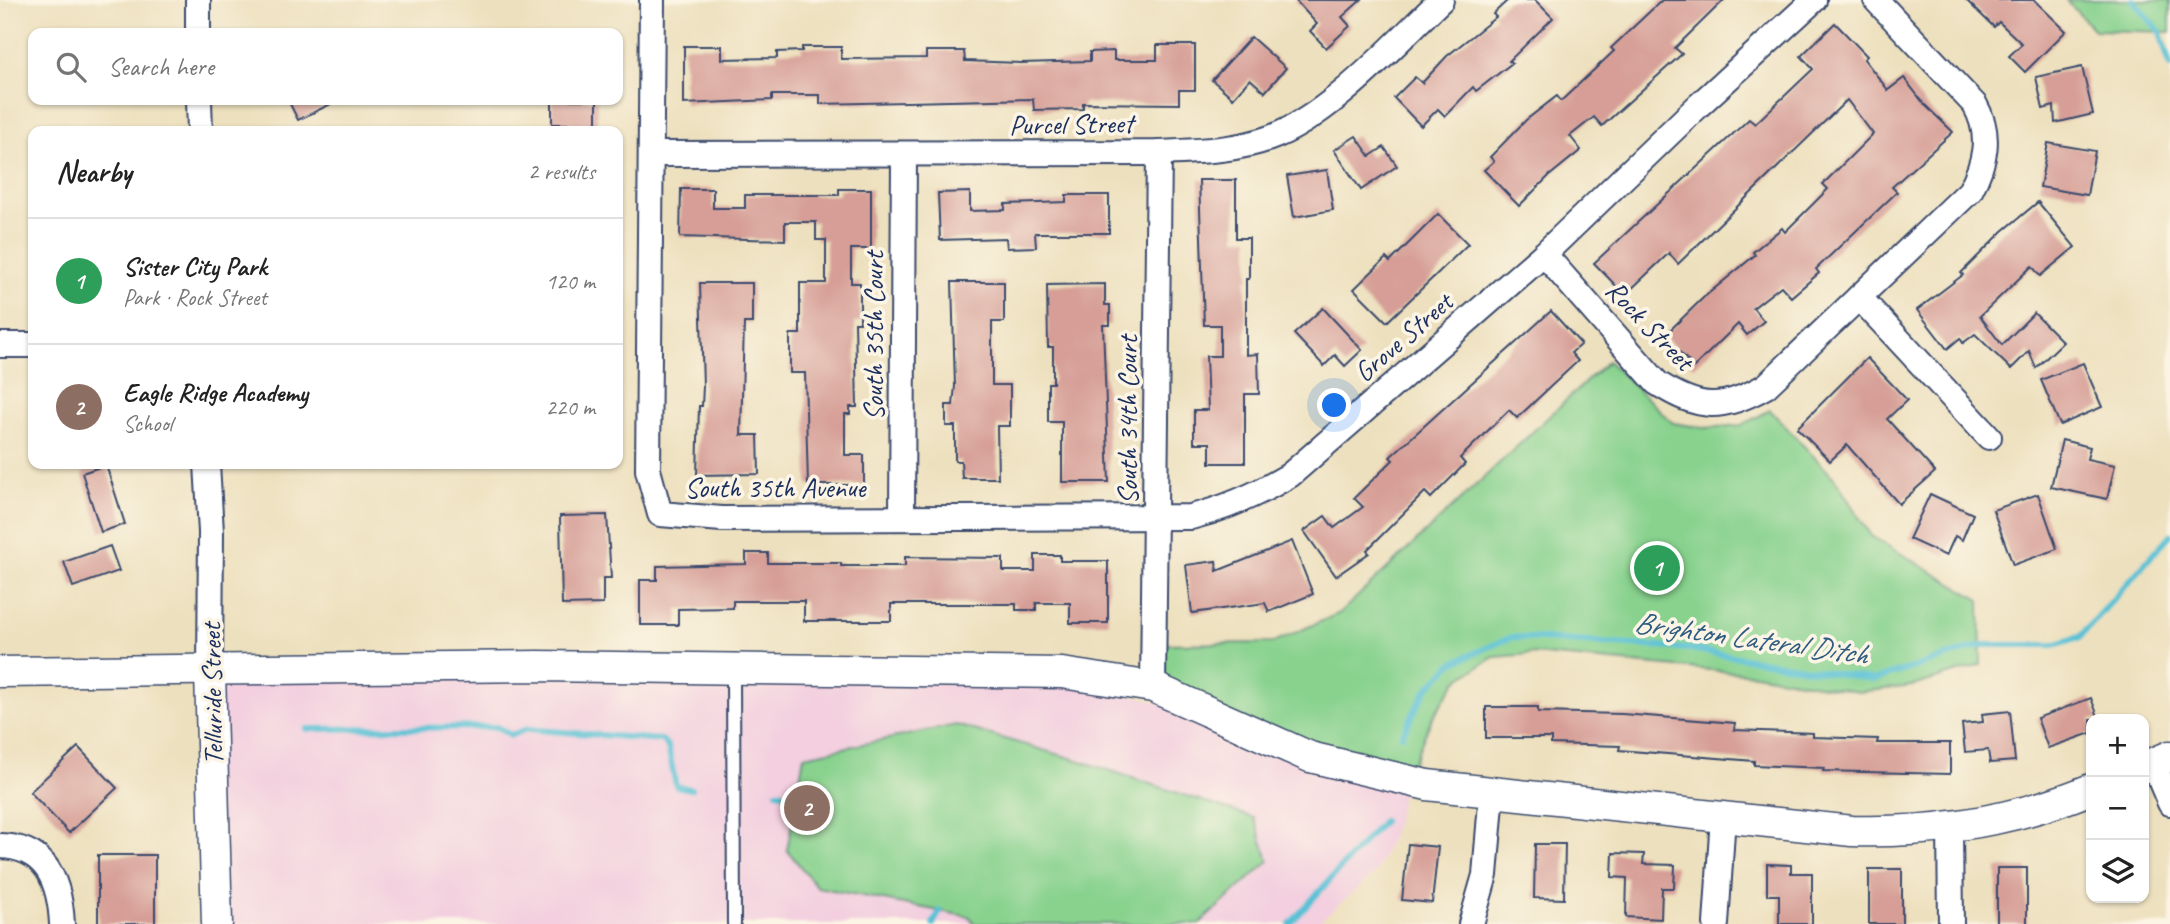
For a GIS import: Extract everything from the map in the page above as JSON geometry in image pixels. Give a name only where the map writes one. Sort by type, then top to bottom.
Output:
[{"type":"street","points":[[198,0],[198,28]]},
{"type":"street","name":"South 35th Avenue","points":[[652,0],[648,470],[660,514],[722,520],[902,517]]},
{"type":"street","name":"Purcel Street","points":[[651,154],[1158,153],[1231,148],[1271,138],[1298,124],[1343,91],[1441,0]]},
{"type":"street","name":"Grove Street","points":[[902,517],[1191,517],[1226,508],[1290,475],[1544,254],[1699,105],[1814,0]]},
{"type":"street","name":"Rock Street","points":[[1544,254],[1657,383],[1695,403],[1716,406],[1742,400],[1766,386],[1969,191],[1986,150],[1982,117],[1975,105],[1875,0]]},
{"type":"street","points":[[199,105],[200,126]]},
{"type":"street","name":"South 34th Court","points":[[1153,687],[1157,518],[1158,153]]},
{"type":"street","name":"South 35th Court","points":[[902,517],[904,155]]},
{"type":"street","points":[[1859,297],[1989,437]]},
{"type":"street","points":[[0,345],[28,345]]},
{"type":"street","name":"Telluride Street","points":[[207,469],[211,532],[210,672],[217,924]]},
{"type":"street","points":[[0,672],[210,672],[538,666],[1062,673],[1153,687],[1310,757],[1427,785],[1853,831],[1901,832],[1950,827],[2034,811],[2086,791]]},
{"type":"street","points":[[2156,762],[2170,803]]},
{"type":"street","points":[[1471,924],[1485,875],[1492,791]]},
{"type":"street","points":[[1716,924],[1723,816]]},
{"type":"street","points":[[1950,827],[1951,924]]},
{"type":"street","points":[[0,846],[30,854],[48,869],[58,885],[62,924]]},
{"type":"lane","points":[[733,668],[734,924]]},
{"type":"shaded area","points":[[210,672],[1062,673],[1406,780],[1392,835],[1375,874],[1316,924],[217,924]]},
{"type":"green space","points":[[2066,0],[2170,0],[2170,32],[2094,30]]},
{"type":"green space","points":[[1608,361],[1673,423],[1705,428],[1742,425],[1770,410],[1835,479],[1871,536],[1980,600],[1981,665],[1913,686],[1858,692],[1755,674],[1533,654],[1494,657],[1456,681],[1431,720],[1406,780],[1153,687],[1156,644],[1272,643],[1340,613]]},
{"type":"green space","points":[[956,725],[1081,761],[1254,818],[1269,861],[1199,924],[974,924],[970,917],[817,887],[787,850],[804,756]]},
{"type":"building","points":[[1295,0],[1361,0],[1342,17],[1350,26],[1326,48],[1310,31],[1317,24]]},
{"type":"building","points":[[1508,0],[1535,0],[1553,18],[1509,61],[1512,63],[1476,91],[1473,87],[1445,116],[1438,109],[1421,126],[1394,98],[1415,77],[1422,83],[1447,56],[1496,17],[1493,14]]},
{"type":"building","points":[[1662,0],[1724,0],[1675,48],[1682,54],[1602,126],[1594,117],[1570,136],[1581,150],[1549,176],[1519,206],[1484,170],[1494,161],[1490,157],[1526,120],[1557,96],[1561,101],[1614,51],[1611,48]]},
{"type":"building","points":[[1966,0],[2034,0],[2066,31],[2025,72],[2009,56],[2022,44],[1999,22],[1994,27]]},
{"type":"building","points":[[1835,23],[1867,56],[1864,59],[1888,90],[1904,78],[1925,105],[1953,132],[1892,187],[1897,192],[1816,269],[1819,273],[1791,297],[1781,286],[1753,308],[1764,321],[1747,335],[1738,324],[1694,367],[1664,336],[1703,298],[1755,255],[1753,252],[1782,228],[1785,232],[1828,189],[1823,184],[1873,134],[1847,100],[1678,264],[1669,253],[1625,295],[1594,263],[1749,119],[1755,124],[1813,69],[1801,56]]},
{"type":"building","points":[[1251,37],[1286,68],[1265,92],[1250,79],[1233,98],[1212,80]]},
{"type":"building","points":[[1157,45],[1195,45],[1195,90],[1179,90],[1179,104],[1083,103],[1083,109],[1034,110],[1033,99],[820,104],[820,95],[772,95],[772,100],[684,104],[684,46],[722,46],[722,59],[777,58],[777,52],[802,51],[802,47],[841,47],[841,59],[926,58],[926,51],[964,51],[965,61],[1021,63],[1090,61],[1090,52],[1114,51],[1114,60],[1157,60]]},
{"type":"building","points":[[2082,67],[2093,114],[2055,123],[2054,106],[2043,109],[2036,77]]},
{"type":"building","points":[[290,105],[329,105],[298,120]]},
{"type":"building","points":[[552,105],[597,105],[597,124],[552,124]]},
{"type":"building","points":[[1356,136],[1370,156],[1384,147],[1397,166],[1361,190],[1334,150]]},
{"type":"building","points":[[2048,143],[2095,151],[2087,195],[2040,187]]},
{"type":"building","points":[[1327,170],[1333,210],[1294,217],[1287,176]]},
{"type":"building","points":[[1199,180],[1236,180],[1236,238],[1249,238],[1246,355],[1258,354],[1259,394],[1245,394],[1245,463],[1210,463],[1210,443],[1194,443],[1194,410],[1208,410],[1206,356],[1220,356],[1220,325],[1204,325]]},
{"type":"building","points":[[681,189],[713,189],[713,208],[745,208],[745,195],[839,195],[839,189],[871,189],[871,249],[851,249],[851,283],[860,283],[860,322],[855,322],[857,407],[850,407],[850,414],[845,414],[845,455],[864,455],[864,485],[808,485],[805,373],[790,373],[790,334],[800,334],[800,283],[826,283],[826,240],[816,240],[816,222],[785,222],[785,240],[680,237]]},
{"type":"building","points":[[970,192],[970,211],[1005,210],[1005,204],[1066,202],[1066,195],[1109,195],[1109,233],[1035,233],[1036,247],[1007,248],[1006,238],[940,240],[938,193]]},
{"type":"building","points":[[2038,202],[2075,247],[2040,276],[2032,266],[1980,316],[2002,345],[2034,313],[2063,342],[2036,368],[2029,351],[2011,369],[1975,334],[1963,343],[1960,338],[1947,349],[1917,310],[1963,275],[1961,273],[2003,231]]},
{"type":"building","points":[[1438,214],[1468,244],[1387,322],[1354,289],[1386,258],[1390,262]]},
{"type":"building","points":[[952,282],[1004,282],[1004,322],[992,322],[992,385],[1010,385],[1010,426],[997,426],[998,478],[962,478],[961,461],[955,461],[955,426],[946,426],[946,405],[953,405],[955,386]]},
{"type":"building","points":[[700,283],[752,283],[752,323],[744,323],[741,435],[758,435],[759,474],[697,475],[699,406],[702,406],[703,386]]},
{"type":"building","points":[[1105,284],[1105,305],[1110,305],[1110,325],[1103,325],[1109,482],[1062,482],[1062,422],[1048,422],[1048,383],[1053,383],[1053,347],[1048,347],[1047,285]]},
{"type":"building","points":[[1323,308],[1362,350],[1345,366],[1335,355],[1324,366],[1294,334]]},
{"type":"building","points":[[1551,311],[1581,344],[1571,353],[1578,361],[1517,418],[1509,410],[1460,458],[1465,464],[1431,498],[1425,492],[1367,550],[1369,553],[1336,576],[1304,531],[1325,516],[1334,528],[1363,507],[1354,498],[1393,460],[1390,457]]},
{"type":"building","points":[[1867,358],[1907,400],[1887,419],[1935,472],[1899,504],[1847,445],[1830,461],[1797,428]]},
{"type":"building","points":[[2083,363],[2102,407],[2060,425],[2041,380]]},
{"type":"building","points":[[2062,440],[2090,447],[2087,459],[2115,465],[2107,499],[2051,487]]},
{"type":"building","points":[[107,469],[125,524],[101,532],[82,473]]},
{"type":"building","points":[[1930,494],[1973,514],[1962,540],[1955,536],[1946,556],[1909,539]]},
{"type":"building","points":[[2038,494],[2057,549],[2013,565],[1993,510]]},
{"type":"building","points":[[607,515],[611,578],[603,578],[603,604],[562,605],[560,516]]},
{"type":"building","points":[[1292,541],[1313,594],[1269,612],[1265,603],[1192,613],[1186,565],[1216,561],[1217,571]]},
{"type":"building","points":[[110,546],[119,571],[73,587],[64,562]]},
{"type":"building","points":[[746,553],[768,553],[768,563],[841,563],[841,566],[905,566],[905,557],[1003,558],[1003,571],[1035,571],[1035,555],[1060,555],[1060,561],[1108,561],[1108,623],[1070,623],[1070,603],[1036,603],[1036,610],[1016,610],[1016,604],[891,604],[891,621],[804,621],[804,601],[733,601],[733,608],[678,609],[678,625],[640,625],[640,580],[657,580],[657,566],[746,564]]},
{"type":"building","points":[[2091,698],[2097,714],[2086,714],[2086,735],[2048,748],[2037,718]]},
{"type":"building","points":[[1486,707],[1538,707],[1538,712],[1622,714],[1735,723],[1734,730],[1813,733],[1813,737],[1878,739],[1877,743],[1950,743],[1950,774],[1823,771],[1824,768],[1754,765],[1754,761],[1619,750],[1620,746],[1551,744],[1551,738],[1486,738]]},
{"type":"building","points":[[2010,711],[2015,761],[1990,763],[1988,750],[1965,752],[1962,724],[1983,722],[1982,714]]},
{"type":"building","points":[[78,747],[117,788],[69,833],[30,792]]},
{"type":"building","points":[[1408,844],[1438,847],[1432,903],[1402,900]]},
{"type":"building","points":[[1535,844],[1565,844],[1564,899],[1534,898]]},
{"type":"building","points":[[1613,853],[1644,854],[1643,864],[1675,865],[1674,888],[1662,888],[1661,919],[1626,917],[1627,878],[1612,877]]},
{"type":"building","points":[[98,855],[155,855],[155,924],[98,924]]},
{"type":"building","points":[[1767,864],[1791,865],[1791,873],[1812,873],[1812,924],[1779,924],[1779,895],[1767,895]]},
{"type":"building","points":[[1997,868],[2027,868],[2027,924],[1997,924]]},
{"type":"building","points":[[1869,869],[1902,869],[1902,924],[1869,924]]},
{"type":"waterway","name":"Brighton Lateral Ditch","points":[[2133,0],[2160,32],[2170,66]]},
{"type":"waterway","name":"Brighton Lateral Ditch","points":[[1402,735],[1426,690],[1454,662],[1512,637],[1690,649],[1874,680],[1983,645],[2053,645],[2080,637],[2170,535]]},
{"type":"waterway","points":[[307,729],[497,727],[511,735],[527,729],[662,740],[668,747],[676,786],[691,789]]},
{"type":"waterway","points":[[777,792],[797,796]]},
{"type":"waterway","name":"Brighton Lateral Ditch","points":[[1290,924],[1383,821]]},
{"type":"waterway","points":[[933,924],[940,911]]},
{"type":"place","name":"Sister City Park","points":[[1657,568]]},
{"type":"place","name":"Eagle Ridge Academy","points":[[807,808]]}]
